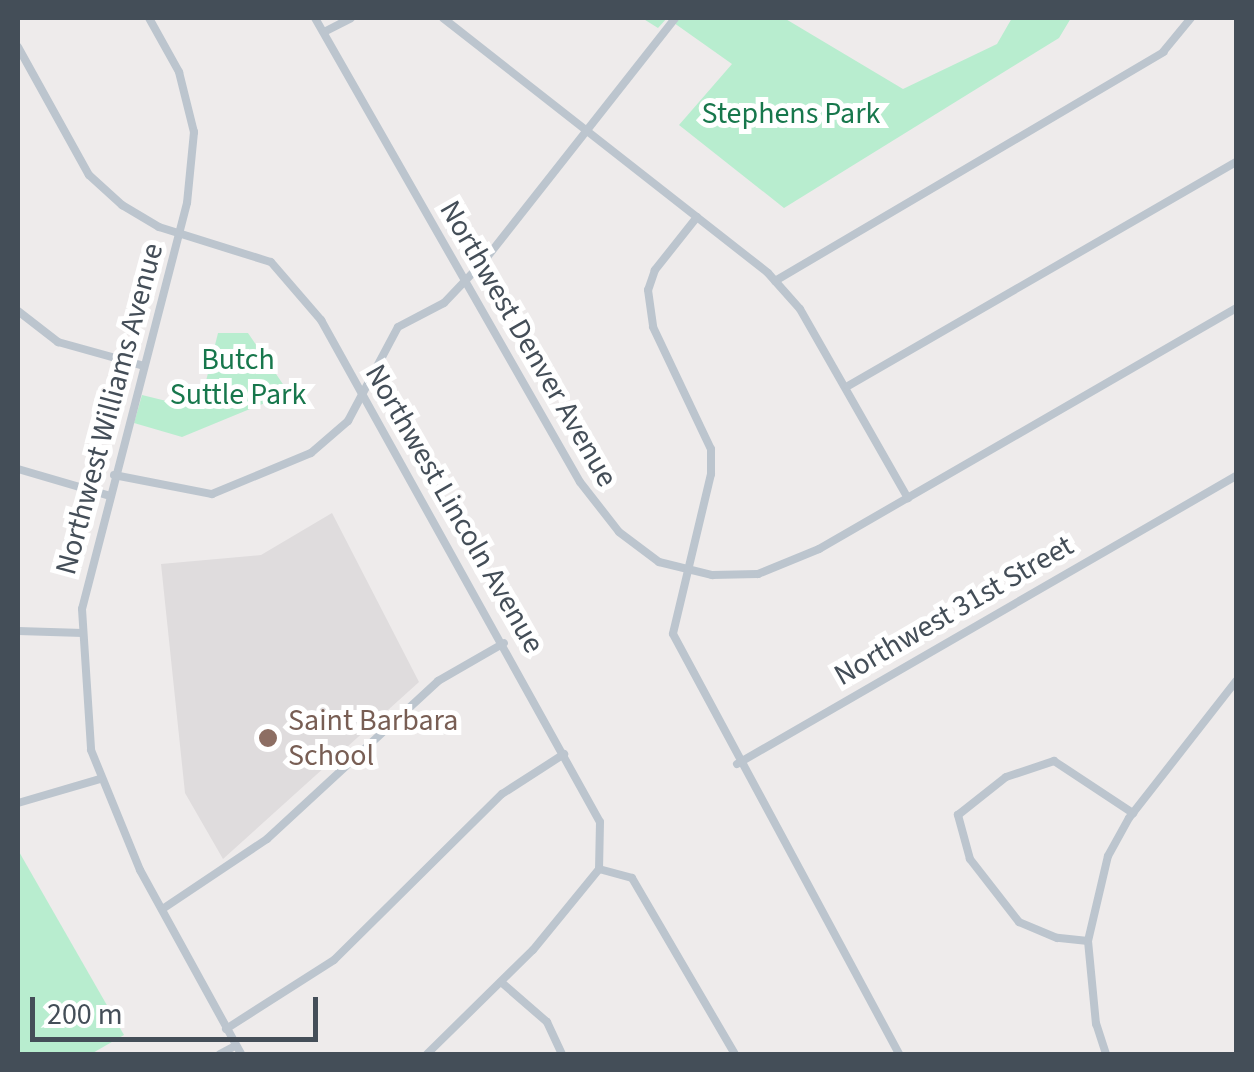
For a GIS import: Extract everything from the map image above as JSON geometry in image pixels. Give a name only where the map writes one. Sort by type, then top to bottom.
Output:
[{"type":"street","points":[[149,18],[179,72],[194,132],[179,233]]},
{"type":"street","name":"Northwest Denver Avenue","points":[[316,18],[598,509],[659,562],[686,571]]},
{"type":"street","points":[[324,32],[351,18]]},
{"type":"street","points":[[443,18],[776,281],[848,386],[908,498]]},
{"type":"street","points":[[114,475],[176,490],[235,490],[311,452],[348,421],[398,327],[444,303],[465,281],[588,132],[675,18]]},
{"type":"street","points":[[776,281],[1164,52],[1192,18]]},
{"type":"street","name":"Northwest Williams Avenue","points":[[18,47],[89,175],[122,205],[179,233],[107,494],[83,632],[91,750],[100,779],[241,1054]]},
{"type":"street","points":[[848,386],[1236,162]]},
{"type":"street","points":[[698,217],[655,270],[647,308],[711,449],[672,634],[714,722],[899,1054]]},
{"type":"street","name":"Northwest Lincoln Avenue","points":[[179,233],[271,262],[321,320],[504,643],[600,822],[599,869]]},
{"type":"street","points":[[686,571],[758,574],[818,550],[1236,308]]},
{"type":"street","points":[[18,310],[58,342],[144,366]]},
{"type":"street","points":[[18,469],[107,494]]},
{"type":"street","name":"Northwest 31st Street","points":[[737,764],[1236,476]]},
{"type":"street","points":[[18,631],[83,632]]},
{"type":"street","points":[[164,908],[267,839],[438,681],[504,643]]},
{"type":"street","points":[[1106,1054],[1096,1024],[1088,941],[1108,856],[1133,813],[1236,680]]},
{"type":"street","points":[[226,1029],[334,960],[502,794],[564,754]]},
{"type":"street","points":[[1088,941],[1019,922],[970,859],[958,815],[1006,777],[1054,761],[1133,813]]},
{"type":"street","points":[[18,803],[100,779]]},
{"type":"street","points":[[428,1054],[501,982],[599,869],[632,878],[735,1054]]},
{"type":"street","points":[[501,982],[546,1022],[562,1054]]},
{"type":"street","points":[[220,1054],[235,1046]]},
{"type":"shaded area","name":"Saint Barbara School","points":[[332,513],[419,682],[223,859],[185,793],[161,564],[261,555]]},
{"type":"green space","name":"Stephens Park","points":[[642,18],[667,18],[658,28]]},
{"type":"green space","name":"Stephens Park","points":[[667,18],[784,18],[903,89],[997,44],[1012,18],[1071,18],[1059,38],[784,208],[679,125],[732,64]]},
{"type":"green space","name":"Butch Suttle Park","points":[[218,333],[248,333],[289,393],[182,437],[134,423],[142,395],[199,409]]},
{"type":"green space","points":[[18,850],[124,1035],[91,1054],[18,1054]]},
{"type":"place","name":"Saint Barbara School","points":[[268,738]]}]
